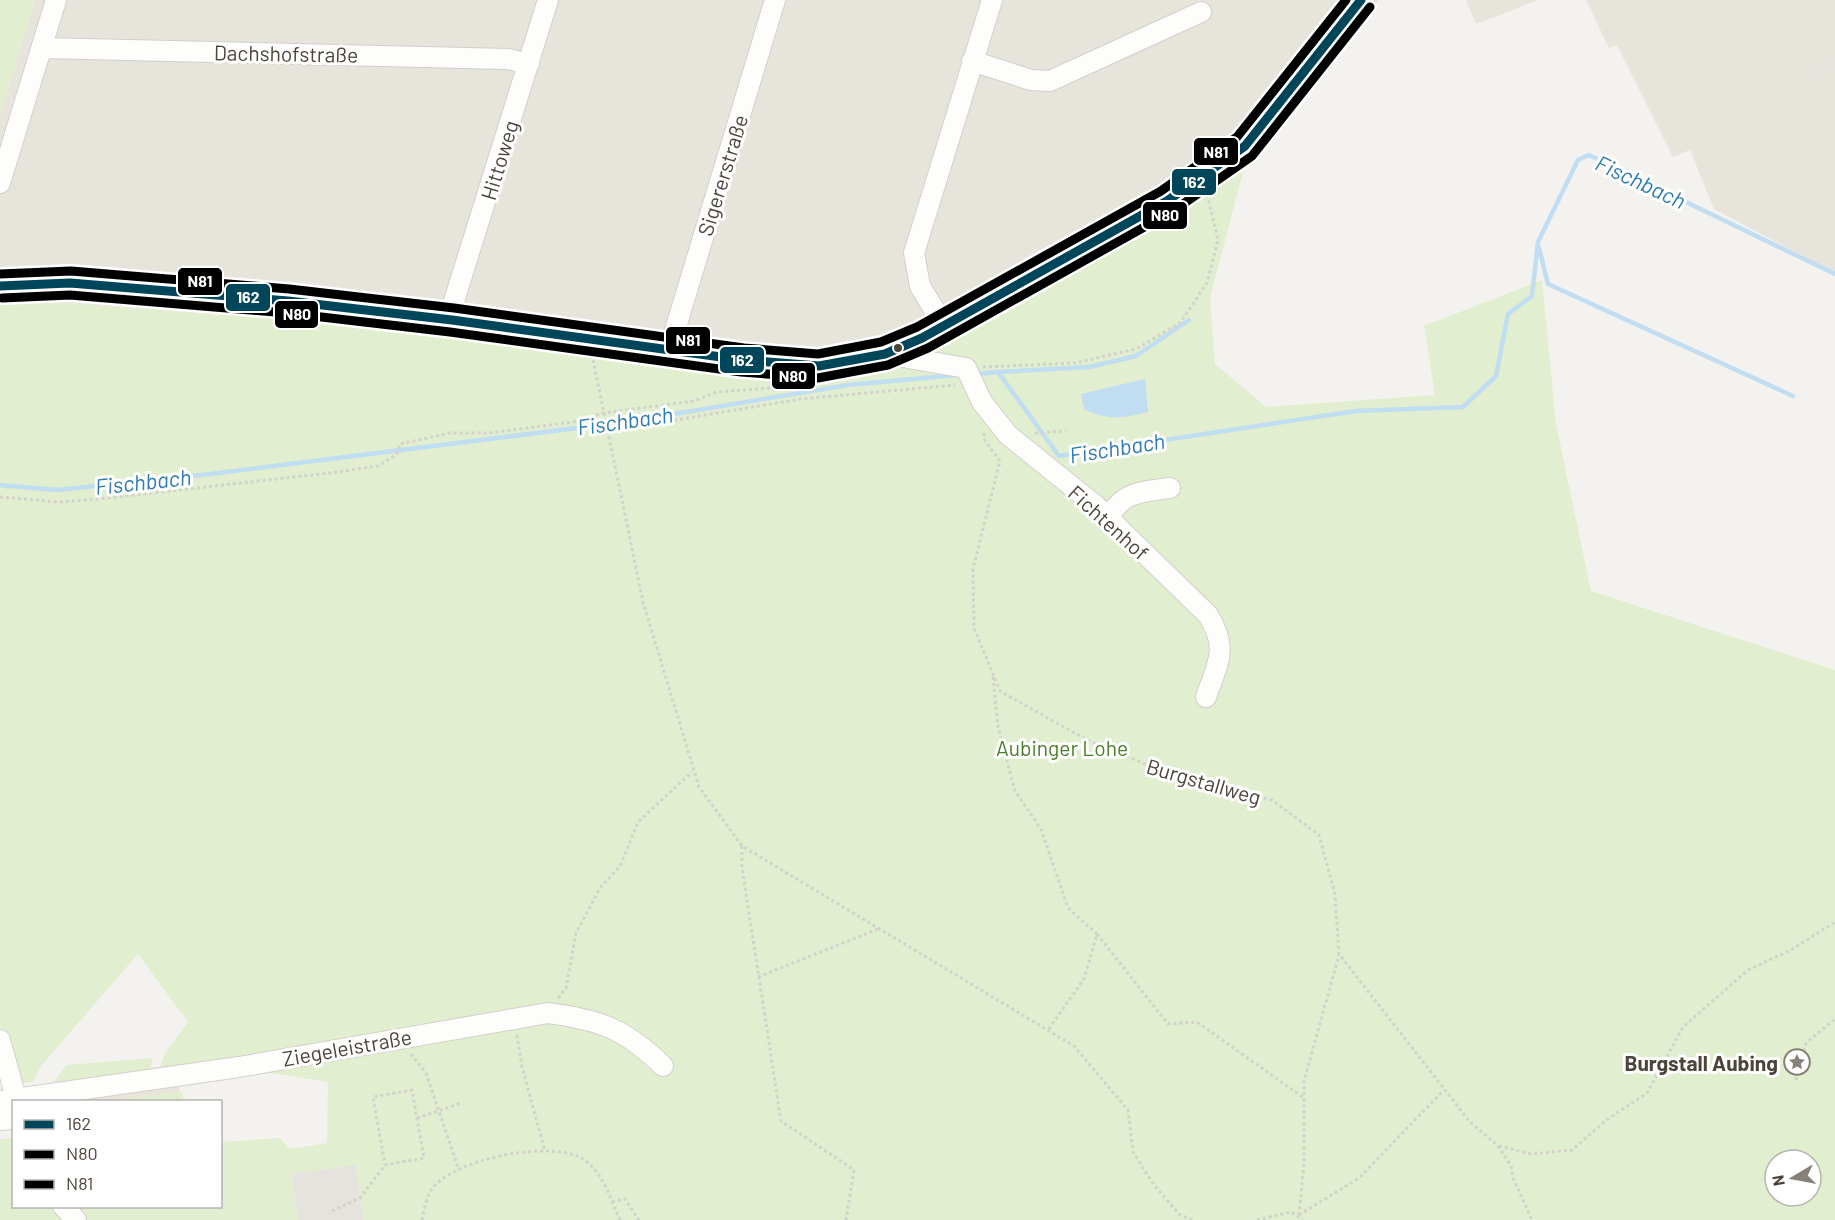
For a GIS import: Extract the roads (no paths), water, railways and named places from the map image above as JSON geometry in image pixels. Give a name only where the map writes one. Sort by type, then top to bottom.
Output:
[{"type":"main road","points":[[0,286],[23,283],[70,283],[288,301],[452,320],[669,350],[819,366],[885,354],[944,326],[1167,201],[1245,146],[1361,0]]},
{"type":"street","points":[[0,183],[56,0]]},
{"type":"street","name":"Hittoweg","points":[[452,320],[454,301],[548,0]]},
{"type":"street","name":"Sigererstraße","points":[[669,350],[775,0]]},
{"type":"street","points":[[944,326],[920,286],[914,253],[992,0]]},
{"type":"street","points":[[972,61],[1031,80],[1050,81],[1202,12]]},
{"type":"street","name":"Dachshofstraße","points":[[42,48],[507,58],[529,64]]},
{"type":"street","name":"Fichtenhof","points":[[885,354],[970,376],[982,402],[1008,435],[1108,519],[1208,615],[1215,626],[1222,650],[1206,697]]},
{"type":"street","points":[[1108,519],[1116,504],[1135,493],[1170,488]]},
{"type":"street","name":"Ziegeleistraße","points":[[0,1041],[11,1100],[239,1067],[548,1013],[581,1017],[611,1027],[639,1043],[663,1066]]},
{"type":"street","points":[[65,1208],[76,1220]]},
{"type":"water","points":[[1145,379],[1148,412],[1131,416],[1108,417],[1084,409],[1081,394]]},
{"type":"waterway","name":"Fischbach","points":[[975,374],[998,372],[1059,456],[1356,411],[1463,407],[1496,376],[1508,314],[1532,296],[1538,242],[1578,160],[1589,155],[1835,274]]},
{"type":"waterway","points":[[1539,248],[1548,284],[1793,396]]},
{"type":"waterway","points":[[998,372],[1089,367],[1136,356],[1189,320]]},
{"type":"waterway","name":"Fischbach","points":[[0,485],[57,490],[211,474],[632,421],[848,385],[957,375]]},
{"type":"place","name":"Burgstall Aubing","points":[[1797,1062]]},
{"type":"park label","name":"Aubinger Lohe","points":[[1062,747]]}]
